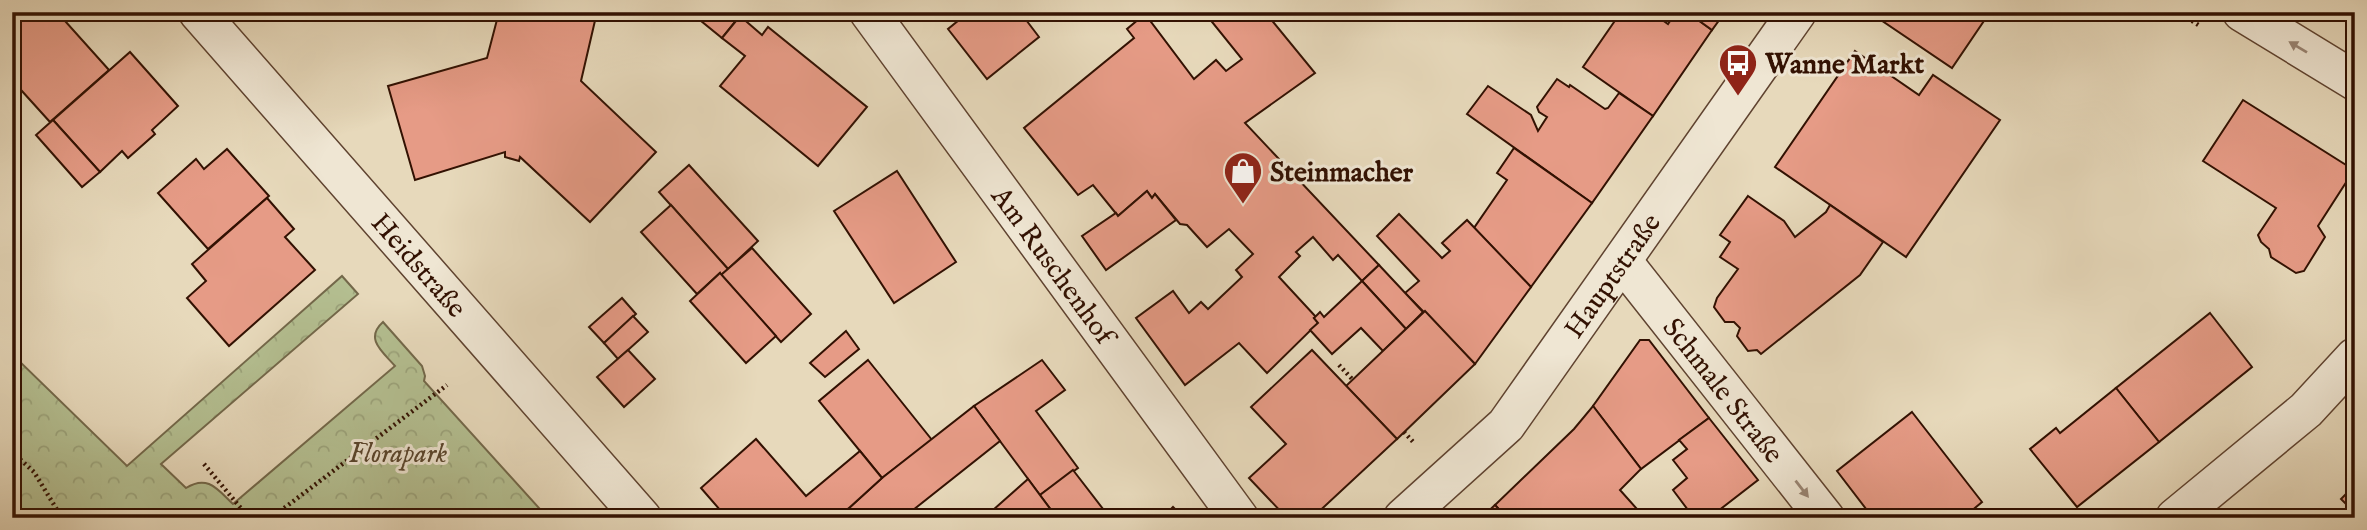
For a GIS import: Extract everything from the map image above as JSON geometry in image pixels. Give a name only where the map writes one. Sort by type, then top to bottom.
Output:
[{"type":"street","name":"Heidstraße","points":[[198,12],[642,518]]},
{"type":"street","name":"Am Ruschenhof","points":[[869,12],[1239,518]]},
{"type":"street","name":"Hauptstraße","points":[[1404,518],[1506,425],[1797,12]]},
{"type":"street","points":[[2242,12],[2355,81]]},
{"type":"street","name":"Schmale Straße","points":[[1623,262],[1825,518]]},
{"type":"street","points":[[2175,518],[2306,410],[2355,357]]},
{"type":"path","points":[[1339,365],[1353,380]]},
{"type":"path","points":[[271,518],[447,385]]},
{"type":"path","points":[[1404,432],[1415,444]]},
{"type":"path","points":[[12,452],[34,472],[62,518]]},
{"type":"path","points":[[204,464],[248,518]]},
{"type":"green space","name":"Florapark","points":[[342,276],[358,294],[161,464],[186,488],[207,483],[233,504],[395,366],[375,340],[375,334],[383,322],[422,366],[424,381],[548,518],[12,518],[12,354],[127,466]]},
{"type":"building","points":[[12,12],[57,12],[109,70],[50,122],[12,80]]},
{"type":"building","points":[[499,12],[597,12],[581,81],[656,152],[590,222],[520,157],[519,161],[505,157],[505,152],[415,180],[388,86],[487,58]]},
{"type":"building","points":[[690,12],[743,12],[722,38]]},
{"type":"building","points":[[969,12],[1020,12],[1039,37],[987,79],[948,29]]},
{"type":"building","name":"Steinmacher","points":[[1204,12],[1265,12],[1315,73],[1245,123],[1379,265],[1362,281],[1338,255],[1333,260],[1313,237],[1296,252],[1300,256],[1279,277],[1316,317],[1314,318],[1318,323],[1267,373],[1239,343],[1185,385],[1136,318],[1173,291],[1189,313],[1201,302],[1208,309],[1242,277],[1236,270],[1253,254],[1229,229],[1207,247],[1187,225],[1180,224],[1155,194],[1152,198],[1147,191],[1118,216],[1093,185],[1078,195],[1024,128],[1134,38],[1127,29],[1145,14],[1194,79],[1216,60],[1226,71],[1242,59]]},
{"type":"building","points":[[1621,12],[1651,12],[1668,24],[1676,12],[1687,12],[1712,30],[1653,116],[1583,67]]},
{"type":"building","points":[[1687,12],[1725,12],[1712,30]]},
{"type":"building","points":[[1869,12],[1990,12],[1952,68]]},
{"type":"building","points":[[740,16],[762,35],[768,27],[867,107],[818,166],[720,86],[745,56],[722,38]]},
{"type":"building","points":[[1855,51],[1919,95],[1933,75],[2000,120],[1906,257],[1775,167]]},
{"type":"building","points":[[130,52],[178,106],[152,130],[155,134],[128,158],[122,151],[100,172],[53,120]]},
{"type":"building","points":[[1557,79],[1605,109],[1619,93],[1653,116],[1592,203],[1467,114],[1488,86],[1531,115],[1538,131],[1547,117],[1539,112],[1537,107]]},
{"type":"building","points":[[2243,100],[2354,170],[2318,226],[2325,237],[2304,271],[2296,273],[2271,257],[2269,249],[2261,242],[2258,235],[2276,208],[2203,161]]},
{"type":"building","points":[[53,120],[100,172],[82,187],[36,135]]},
{"type":"building","points":[[1514,148],[1592,203],[1531,287],[1474,228],[1507,180],[1497,173]]},
{"type":"building","points":[[227,149],[269,196],[208,249],[158,193],[196,159],[204,169]]},
{"type":"building","points":[[689,165],[758,241],[728,269],[659,192]]},
{"type":"building","points":[[897,171],[956,262],[894,303],[834,211]]},
{"type":"building","points":[[1147,191],[1152,198],[1155,194],[1176,220],[1106,270],[1082,236],[1116,213],[1118,216]]},
{"type":"building","points":[[1748,196],[1784,221],[1795,237],[1826,212],[1830,205],[1883,242],[1860,275],[1761,354],[1757,350],[1748,351],[1737,336],[1740,328],[1734,322],[1725,322],[1714,307],[1717,298],[1738,269],[1720,257],[1730,242],[1720,235]]},
{"type":"building","points":[[267,198],[294,229],[285,237],[315,270],[229,346],[187,298],[206,281],[192,264]]},
{"type":"building","points":[[671,205],[728,269],[697,294],[641,232]]},
{"type":"building","points":[[1399,214],[1442,258],[1450,251],[1442,243],[1467,220],[1531,287],[1475,364],[1405,293],[1419,281],[1377,236]]},
{"type":"building","points":[[752,248],[811,314],[781,342],[721,275]]},
{"type":"building","points":[[1379,265],[1423,312],[1406,329],[1362,281]]},
{"type":"building","points":[[720,273],[776,336],[746,363],[690,301]]},
{"type":"building","points":[[1362,281],[1406,329],[1383,351],[1361,328],[1332,354],[1310,330],[1318,323],[1314,318],[1320,312],[1324,317]]},
{"type":"building","points":[[622,298],[636,314],[604,343],[589,327]]},
{"type":"building","points":[[1425,311],[1475,364],[1397,439],[1346,386]]},
{"type":"building","points":[[2210,313],[2252,367],[2159,442],[2116,388]]},
{"type":"building","points":[[633,316],[648,332],[618,359],[604,343]]},
{"type":"building","points":[[846,331],[859,349],[825,377],[810,363]]},
{"type":"building","points":[[1640,340],[1649,340],[1709,418],[1641,469],[1593,406]]},
{"type":"building","points":[[628,350],[655,379],[624,407],[597,377]]},
{"type":"building","points":[[1312,350],[1397,439],[1312,518],[1287,518],[1249,478],[1286,444],[1251,407]]},
{"type":"building","points":[[868,360],[932,440],[882,478],[819,401]]},
{"type":"building","points":[[1042,360],[1065,390],[1036,411],[1078,468],[1040,495],[974,406]]},
{"type":"building","points":[[2116,388],[2159,442],[2077,507],[2030,449],[2056,428],[2060,433]]},
{"type":"building","points":[[974,406],[1000,441],[903,518],[855,518],[848,509],[882,478]]},
{"type":"building","points":[[1593,406],[1641,469],[1620,490],[1645,518],[1507,518],[1495,505],[1574,429]]},
{"type":"building","points":[[1912,412],[1982,502],[1963,518],[1873,518],[1837,471]]},
{"type":"building","points":[[1709,418],[1758,480],[1709,518],[1694,518],[1673,490],[1687,478],[1673,460],[1687,449],[1679,440]]},
{"type":"building","points":[[756,439],[806,496],[860,451],[882,478],[838,518],[727,518],[701,488]]},
{"type":"building","points":[[1073,470],[1110,518],[1057,518],[1040,495]]},
{"type":"building","points":[[1028,479],[1057,518],[984,518]]},
{"type":"building","points":[[2355,485],[2355,513],[2341,499]]},
{"type":"building","points":[[1495,505],[1507,518],[1481,518]]},
{"type":"building","points":[[1173,507],[1184,518],[1162,518]]},
{"type":"building","points":[[848,509],[855,518],[838,518]]},
{"type":"place","name":"Wanne Markt","points":[[1738,97]]},
{"type":"place","name":"Steinmacher","points":[[1243,205]]}]
